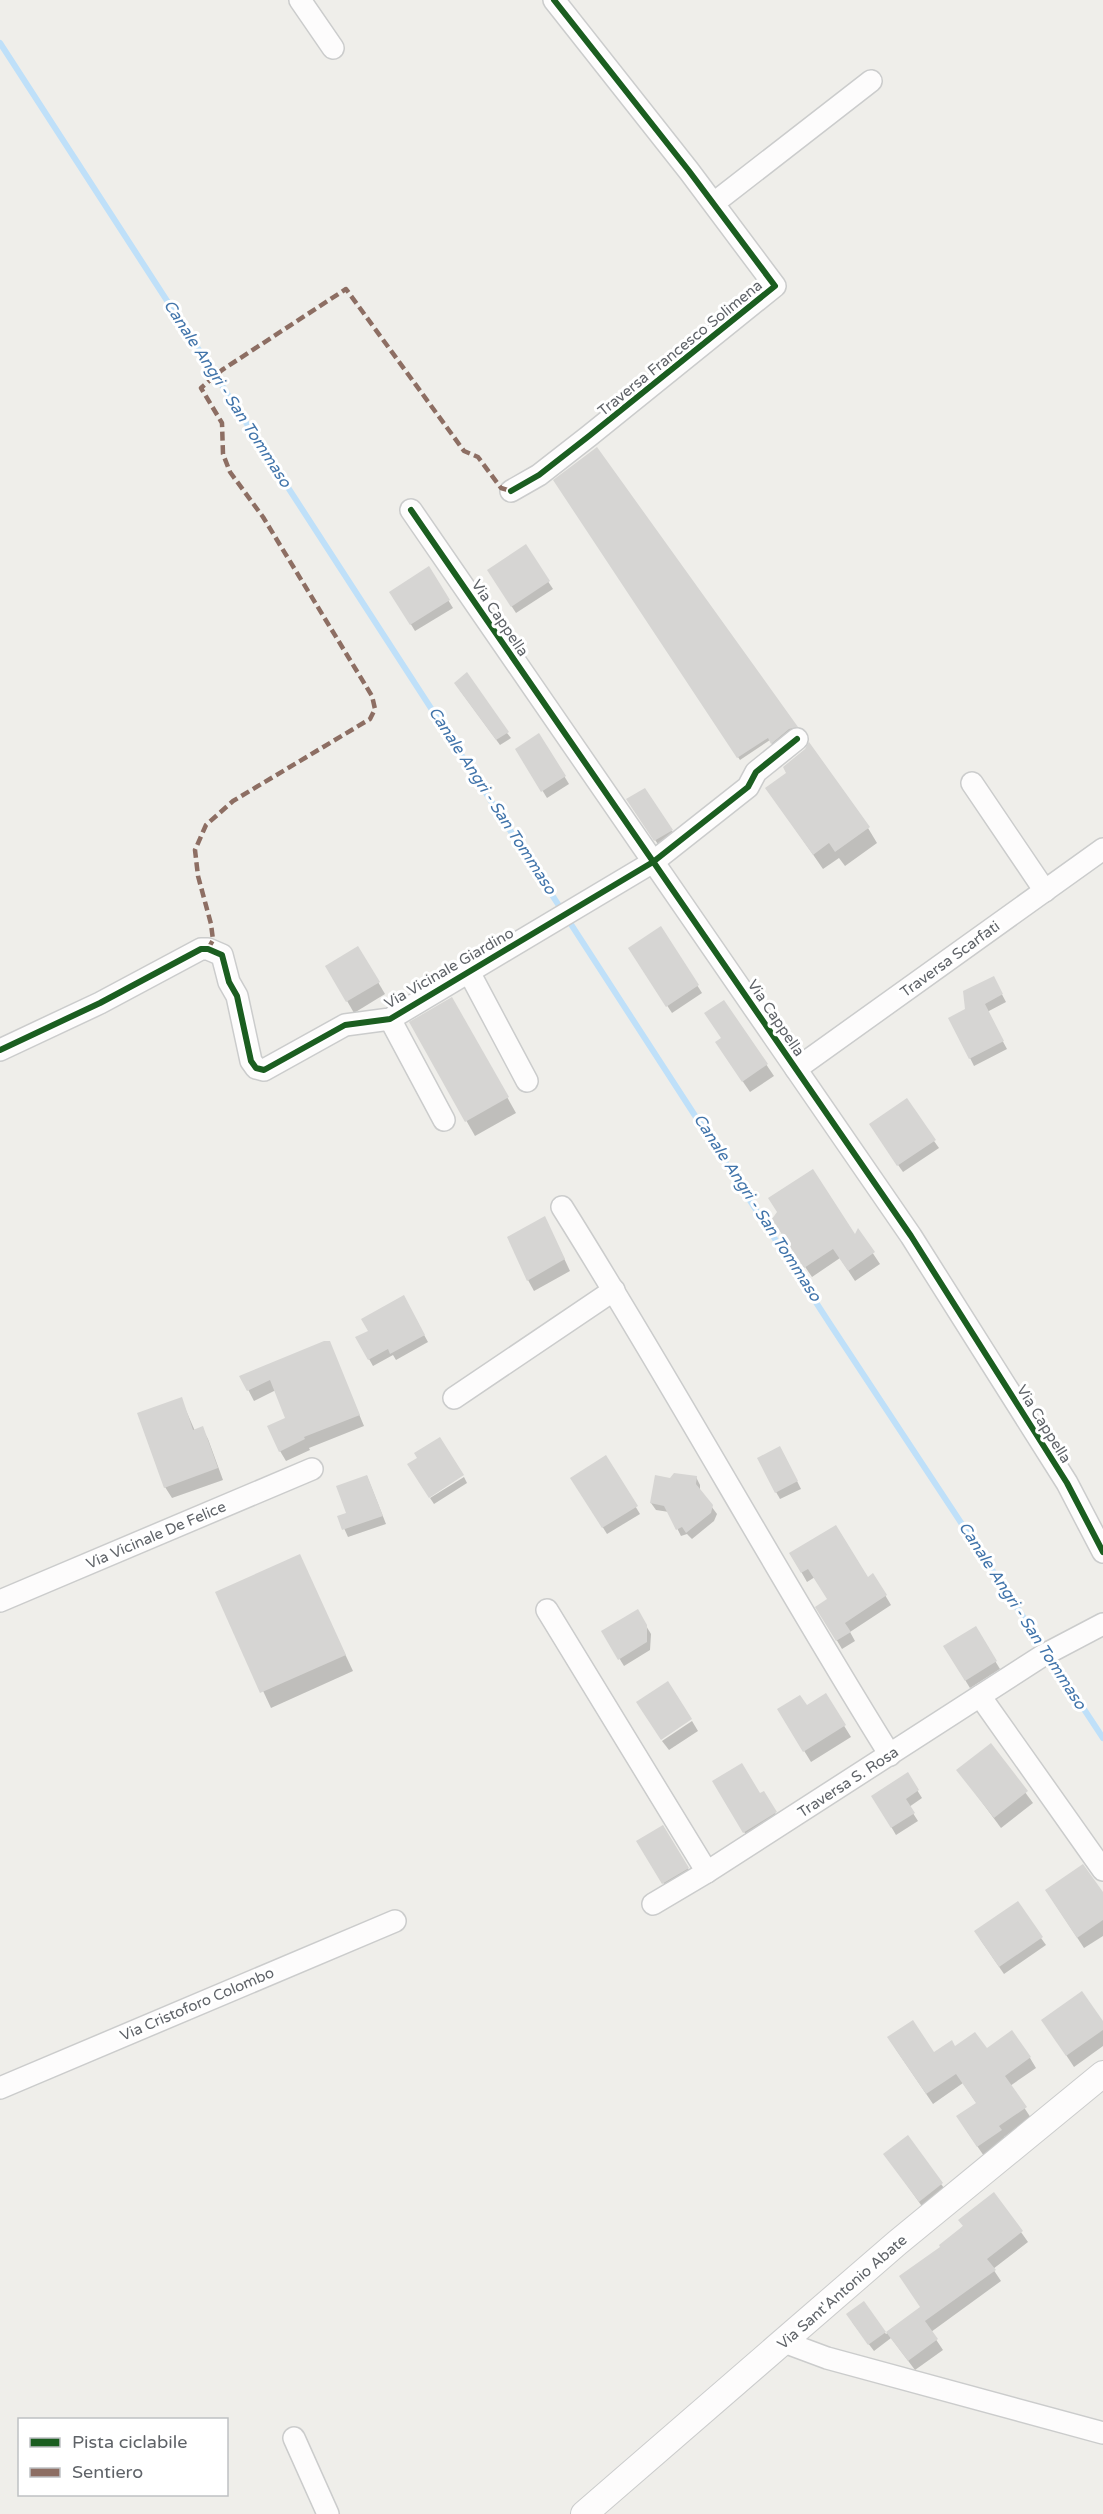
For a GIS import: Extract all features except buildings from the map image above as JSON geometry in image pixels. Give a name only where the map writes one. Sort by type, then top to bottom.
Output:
[{"type":"street","points":[[300,0],[333,48]]},
{"type":"street","name":"Traversa Francesco Solimena","points":[[511,491],[539,475],[573,449],[775,286],[714,203],[554,0]]},
{"type":"street","points":[[714,203],[871,81]]},
{"type":"street","name":"Via Cappella","points":[[411,510],[911,1236],[1067,1483],[1103,1552]]},
{"type":"street","name":"Via Vicinale Giardino","points":[[0,1050],[90,1008],[201,949],[208,949],[222,955],[229,982],[237,996],[251,1061],[256,1068],[264,1070],[345,1025],[376,1019],[390,1019],[653,862],[748,787],[756,772],[797,739]]},
{"type":"street","points":[[972,783],[1045,891]]},
{"type":"street","name":"Traversa Scarfati","points":[[796,1069],[1103,849]]},
{"type":"street","points":[[469,972],[527,1081]]},
{"type":"street","points":[[390,1019],[444,1120]]},
{"type":"street","points":[[562,1207],[615,1290],[818,1639],[890,1755]]},
{"type":"street","points":[[454,1398],[615,1290]]},
{"type":"street","name":"Via Vicinale De Felice","points":[[0,1601],[312,1469]]},
{"type":"street","points":[[547,1610],[707,1872]]},
{"type":"street","name":"Traversa S. Rosa","points":[[653,1904],[707,1872],[1049,1652],[1103,1624]]},
{"type":"street","points":[[980,1696],[1103,1870]]},
{"type":"street","name":"Via Cristoforo Colombo","points":[[0,2088],[395,1921]]},
{"type":"street","name":"Via Sant'Antonio Abate","points":[[584,2514],[897,2243],[1103,2074]]},
{"type":"street","points":[[784,2342],[827,2358],[1103,2433]]},
{"type":"street","points":[[294,2438],[328,2514]]},
{"type":"waterway","name":"Canale Angri - San Tommaso","points":[[0,43],[830,1324],[1103,1738]]},
{"type":"marked path","points":[[208,949],[213,940],[211,924],[198,876],[195,850],[206,825],[233,801],[370,719],[375,709],[372,696],[263,517],[230,472],[223,454],[222,423],[201,388],[222,370],[346,289],[464,451],[478,457],[501,488],[511,491]]},
{"type":"cycle path","points":[[511,491],[539,475],[775,286],[689,171],[554,0]]},
{"type":"cycle path","points":[[411,510],[911,1236],[1067,1483],[1103,1552]]},
{"type":"cycle path","points":[[0,1050],[100,1003],[201,949],[208,949],[222,955],[229,982],[237,996],[251,1061],[256,1068],[264,1070],[345,1025],[390,1019],[653,862],[748,787],[756,772],[797,739]]}]
